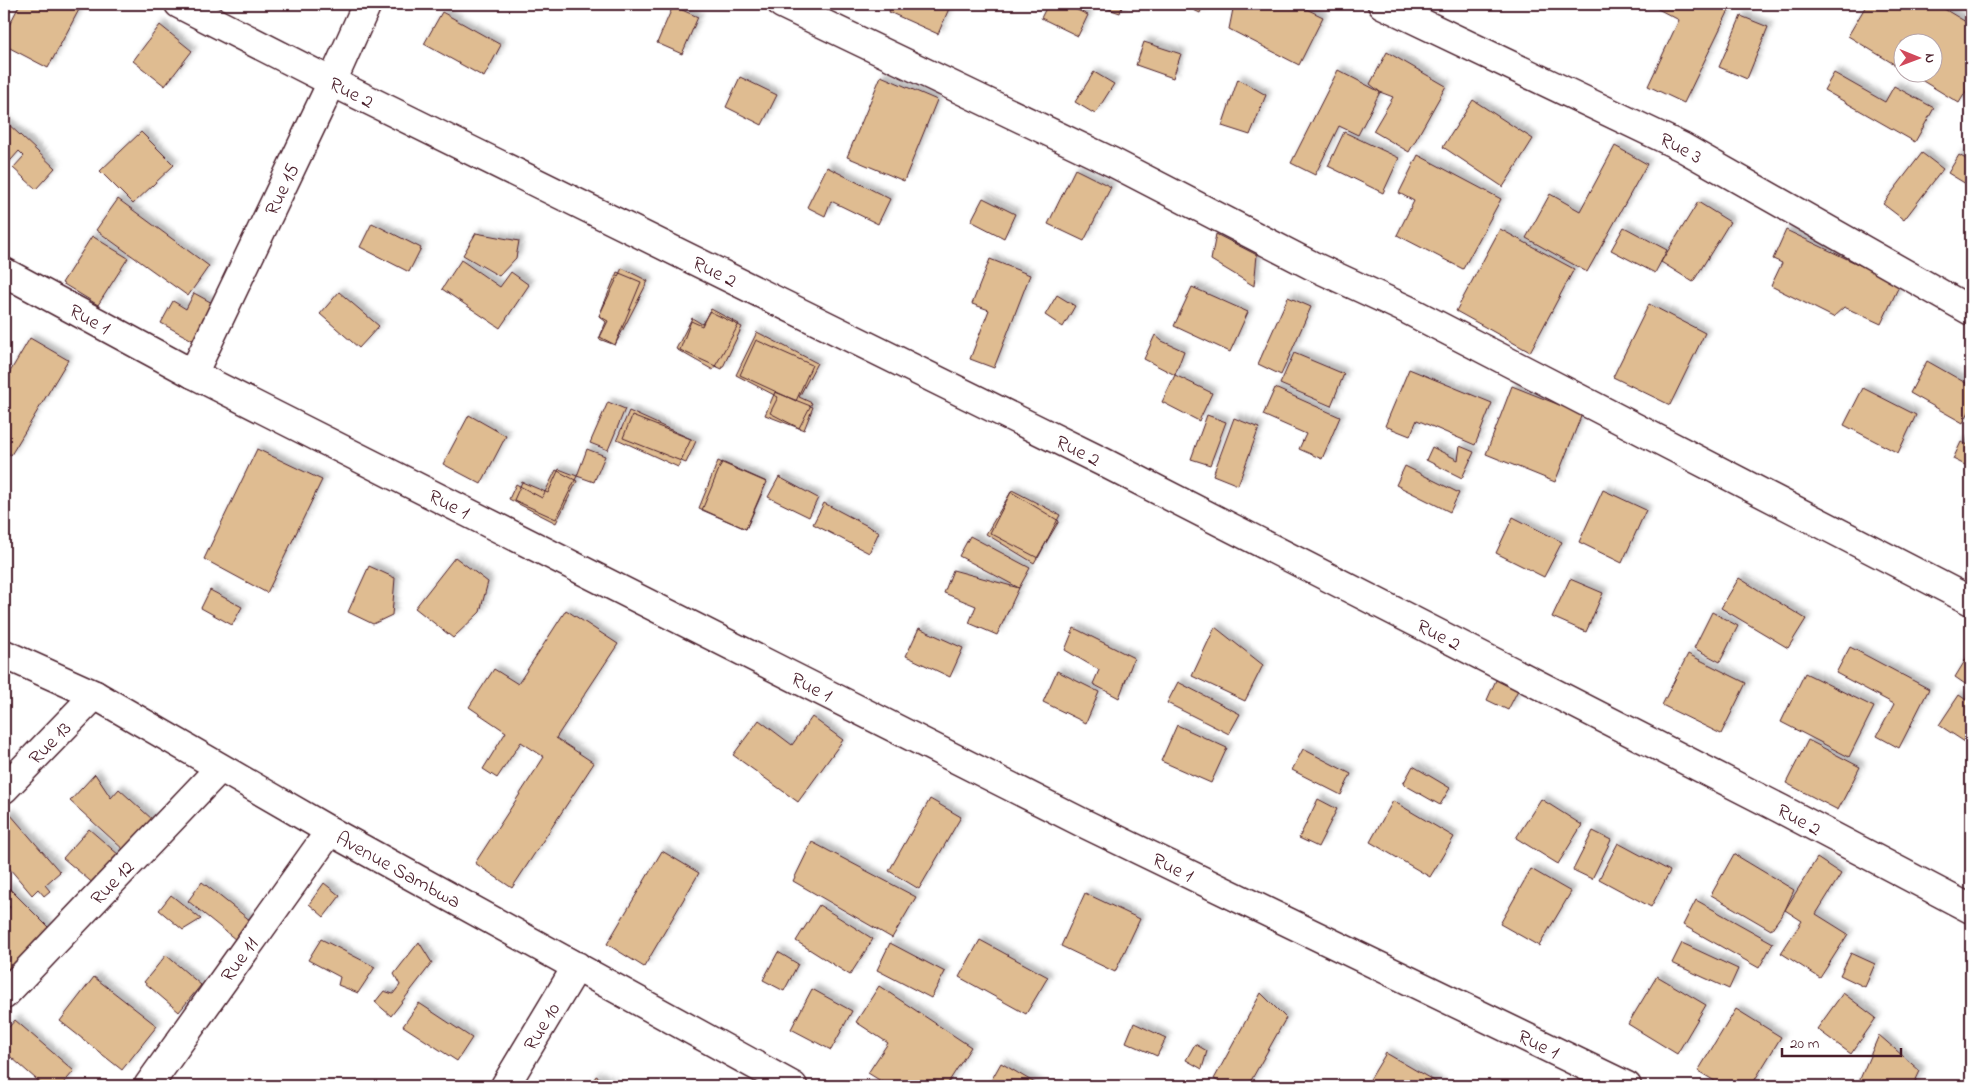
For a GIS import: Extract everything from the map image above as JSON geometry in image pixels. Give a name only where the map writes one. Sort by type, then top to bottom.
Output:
[{"type":"street","name":"Rue 2","points":[[179,4],[332,82],[1103,462],[1971,908]]},
{"type":"street","name":"Rue 15","points":[[193,374],[332,82],[367,4]]},
{"type":"street","points":[[782,4],[1112,162],[1311,265],[1406,309],[1971,600]]},
{"type":"street","name":"Rue 3","points":[[1382,4],[1682,147],[1971,311]]},
{"type":"street","name":"Rue 1","points":[[4,272],[193,374],[1081,822],[1627,1086]]},
{"type":"street","name":"Avenue Sambwa","points":[[4,654],[95,696],[330,831],[792,1086]]},
{"type":"street","name":"Rue 13","points":[[4,789],[95,696]]},
{"type":"street","name":"Rue 12","points":[[4,994],[220,768]]},
{"type":"street","name":"Rue 11","points":[[148,1086],[330,831]]},
{"type":"street","name":"Rue 10","points":[[505,1086],[577,966]]},
{"type":"building","points":[[20,4],[82,4],[48,68],[4,45],[4,35]]},
{"type":"building","points":[[892,4],[951,4],[938,34],[889,12]]},
{"type":"building","points":[[1048,4],[1064,4],[1088,15],[1078,36],[1041,18]]},
{"type":"building","points":[[1094,4],[1123,4],[1120,13]]},
{"type":"building","points":[[1181,4],[1204,4],[1200,13]]},
{"type":"building","points":[[1234,4],[1296,4],[1323,17],[1299,65],[1229,29]]},
{"type":"building","points":[[1658,4],[1732,4],[1684,103],[1648,86],[1679,20],[1656,8]]},
{"type":"building","points":[[1867,4],[1936,4],[1971,25],[1971,83],[1959,103],[1924,82],[1942,82],[1942,32],[1892,32],[1892,63],[1848,36]]},
{"type":"building","points":[[673,6],[698,17],[682,54],[657,43]]},
{"type":"building","points":[[442,12],[501,45],[484,77],[424,44]]},
{"type":"building","points":[[1741,16],[1768,27],[1747,79],[1719,67]]},
{"type":"building","points":[[160,25],[192,51],[165,86],[133,61]]},
{"type":"building","points":[[1144,42],[1181,54],[1173,78],[1136,65]]},
{"type":"building","points":[[1387,52],[1446,86],[1409,152],[1373,131],[1393,97],[1380,92],[1370,84]]},
{"type":"building","points":[[1338,70],[1380,92],[1358,135],[1339,126],[1315,175],[1291,163]]},
{"type":"building","points":[[1094,72],[1114,84],[1095,114],[1075,102]]},
{"type":"building","points":[[1834,73],[1885,102],[1894,86],[1934,108],[1915,142],[1824,90]]},
{"type":"building","points":[[881,76],[937,100],[904,181],[847,157]]},
{"type":"building","points":[[740,77],[777,95],[762,125],[726,107]]},
{"type":"building","points":[[1238,79],[1266,95],[1250,135],[1222,126]]},
{"type":"building","points":[[1473,100],[1533,139],[1503,187],[1443,147]]},
{"type":"building","points":[[4,120],[55,168],[36,189],[13,168],[24,156],[19,151],[4,168]]},
{"type":"building","points":[[141,132],[174,165],[133,204],[100,171]]},
{"type":"building","points":[[1344,132],[1399,158],[1383,193],[1328,166]]},
{"type":"building","points":[[1615,146],[1647,164],[1587,272],[1526,238],[1550,194],[1580,211]]},
{"type":"building","points":[[1922,153],[1943,169],[1904,220],[1883,204]]},
{"type":"building","points":[[1418,155],[1501,199],[1463,269],[1397,235],[1414,201],[1399,193]]},
{"type":"building","points":[[1959,155],[1971,162],[1971,187],[1948,173]]},
{"type":"building","points":[[827,167],[890,199],[878,224],[831,201],[825,216],[807,207]]},
{"type":"building","points":[[1075,169],[1111,187],[1084,241],[1048,224]]},
{"type":"building","points":[[983,198],[1015,214],[1004,238],[971,221]]},
{"type":"building","points":[[118,199],[209,266],[188,296],[96,230]]},
{"type":"building","points":[[1698,202],[1730,222],[1693,282],[1661,262]]},
{"type":"building","points":[[372,223],[421,248],[409,272],[360,247]]},
{"type":"building","points":[[1624,227],[1667,250],[1655,273],[1611,250]]},
{"type":"building","points":[[1500,229],[1574,269],[1530,352],[1456,311]]},
{"type":"building","points":[[1786,230],[1900,284],[1881,324],[1844,307],[1833,317],[1771,286],[1782,263],[1773,259]]},
{"type":"building","points":[[476,233],[519,241],[516,258],[499,276],[463,255]]},
{"type":"building","points":[[1216,234],[1257,255],[1254,286],[1211,260]]},
{"type":"building","points":[[92,236],[128,258],[98,305],[62,283]]},
{"type":"building","points":[[990,259],[1030,275],[994,368],[970,359],[989,310],[972,304]]},
{"type":"building","points":[[461,260],[500,287],[511,272],[529,285],[500,328],[442,289]]},
{"type":"building","points":[[622,268],[648,281],[615,345],[600,337],[608,321],[599,316]]},
{"type":"building","points":[[617,272],[641,282],[615,345],[599,339],[606,322],[599,316]]},
{"type":"building","points":[[1192,287],[1248,312],[1230,352],[1174,326]]},
{"type":"building","points":[[339,292],[379,326],[359,348],[320,314]]},
{"type":"building","points":[[194,293],[214,304],[194,341],[161,323],[173,301],[186,309]]},
{"type":"building","points":[[1057,295],[1075,306],[1063,327],[1045,315]]},
{"type":"building","points":[[1288,297],[1311,307],[1281,375],[1258,364]]},
{"type":"building","points":[[1649,304],[1705,333],[1670,405],[1613,377]]},
{"type":"building","points":[[711,309],[739,324],[713,370],[676,349],[692,318],[702,324]]},
{"type":"building","points":[[709,311],[742,327],[722,369],[680,350],[691,321],[702,326]]},
{"type":"building","points":[[757,332],[817,363],[799,397],[812,403],[799,428],[770,413],[778,397],[736,375]]},
{"type":"building","points":[[1155,335],[1162,341],[1184,351],[1175,375],[1144,359]]},
{"type":"building","points":[[30,338],[68,360],[11,455],[4,451],[4,382]]},
{"type":"building","points":[[756,340],[812,365],[796,401],[740,375]]},
{"type":"building","points":[[1294,353],[1344,374],[1331,406],[1280,384]]},
{"type":"building","points":[[1927,361],[1971,386],[1971,408],[1963,423],[1910,393]]},
{"type":"building","points":[[1409,369],[1492,403],[1475,445],[1417,420],[1410,436],[1385,426]]},
{"type":"building","points":[[1175,375],[1212,393],[1199,421],[1162,402]]},
{"type":"building","points":[[1512,386],[1582,414],[1555,482],[1486,454]]},
{"type":"building","points":[[1275,388],[1340,417],[1322,459],[1299,449],[1306,434],[1263,415]]},
{"type":"building","points":[[1863,388],[1916,415],[1898,453],[1844,425]]},
{"type":"building","points":[[775,392],[813,407],[804,430],[765,415]]},
{"type":"building","points":[[608,402],[625,409],[608,450],[590,443]]},
{"type":"building","points":[[629,411],[691,439],[678,467],[617,439]]},
{"type":"building","points":[[469,415],[506,436],[481,484],[443,464]]},
{"type":"building","points":[[1207,415],[1226,422],[1210,465],[1191,459]]},
{"type":"building","points":[[632,416],[696,441],[686,463],[623,438]]},
{"type":"building","points":[[1234,418],[1259,428],[1238,485],[1213,475]]},
{"type":"building","points":[[1961,442],[1971,446],[1971,468],[1953,459]]},
{"type":"building","points":[[1460,446],[1474,452],[1462,478],[1426,460],[1432,447],[1458,460]]},
{"type":"building","points":[[257,449],[322,480],[267,593],[204,559]]},
{"type":"building","points":[[587,449],[605,456],[594,482],[577,476]]},
{"type":"building","points":[[718,461],[766,482],[746,529],[699,508]]},
{"type":"building","points":[[722,462],[767,482],[746,529],[702,510]]},
{"type":"building","points":[[1405,466],[1459,493],[1450,512],[1396,485]]},
{"type":"building","points":[[559,469],[577,476],[556,519],[514,500],[522,482],[548,493]]},
{"type":"building","points":[[556,470],[577,481],[556,523],[509,499],[516,484],[542,498]]},
{"type":"building","points":[[779,477],[818,498],[809,517],[768,497]]},
{"type":"building","points":[[1012,490],[1060,515],[1038,558],[990,533]]},
{"type":"building","points":[[1603,490],[1646,510],[1622,563],[1579,542]]},
{"type":"building","points":[[1011,492],[1059,521],[1034,563],[986,534]]},
{"type":"building","points":[[824,503],[879,532],[869,553],[813,524]]},
{"type":"building","points":[[1513,517],[1562,542],[1544,577],[1496,553]]},
{"type":"building","points":[[970,536],[1030,568],[1019,588],[959,556]]},
{"type":"building","points":[[455,557],[488,582],[480,612],[453,638],[415,608]]},
{"type":"building","points":[[369,566],[395,578],[392,615],[373,624],[348,612]]},
{"type":"building","points":[[953,570],[1019,588],[997,635],[969,623],[976,606],[944,593]]},
{"type":"building","points":[[1739,578],[1806,619],[1788,648],[1721,608]]},
{"type":"building","points":[[1570,579],[1603,593],[1586,632],[1552,617]]},
{"type":"building","points":[[210,590],[242,607],[232,625],[201,608]]},
{"type":"building","points":[[566,610],[618,644],[556,738],[594,763],[512,888],[475,863],[544,757],[521,742],[497,778],[483,769],[506,732],[469,707],[494,669],[518,684]]},
{"type":"building","points":[[1712,612],[1738,626],[1720,662],[1694,648]]},
{"type":"building","points":[[1215,627],[1263,665],[1245,701],[1192,676]]},
{"type":"building","points":[[919,628],[963,648],[950,677],[906,656]]},
{"type":"building","points":[[1074,628],[1134,658],[1119,698],[1093,684],[1099,670],[1065,650]]},
{"type":"building","points":[[1850,647],[1929,689],[1899,748],[1877,736],[1894,704],[1836,673]]},
{"type":"building","points":[[1971,651],[1971,688],[1955,677]]},
{"type":"building","points":[[1688,654],[1746,683],[1721,734],[1662,705]]},
{"type":"building","points":[[1057,671],[1099,692],[1086,723],[1043,702]]},
{"type":"building","points":[[1805,673],[1874,707],[1849,757],[1781,722]]},
{"type":"building","points":[[1496,680],[1518,690],[1508,710],[1487,700]]},
{"type":"building","points":[[1178,682],[1240,714],[1229,734],[1167,703]]},
{"type":"building","points":[[1959,695],[1971,703],[1971,746],[1939,725]]},
{"type":"building","points":[[812,717],[843,740],[798,802],[733,755],[759,720],[792,745]]},
{"type":"building","points":[[1177,725],[1227,748],[1211,783],[1161,761]]},
{"type":"building","points":[[1808,740],[1860,767],[1838,810],[1786,783]]},
{"type":"building","points":[[1303,749],[1351,774],[1341,795],[1292,770]]},
{"type":"building","points":[[1413,766],[1450,788],[1440,805],[1403,784]]},
{"type":"building","points":[[95,774],[111,798],[119,789],[153,820],[125,851],[70,801]]},
{"type":"building","points":[[930,799],[961,817],[919,889],[889,871]]},
{"type":"building","points":[[1318,799],[1337,809],[1318,847],[1299,838]]},
{"type":"building","points":[[1541,799],[1582,825],[1558,864],[1516,838]]},
{"type":"building","points":[[1393,801],[1454,837],[1430,877],[1370,842]]},
{"type":"building","points":[[10,814],[60,872],[45,885],[50,891],[44,896],[38,889],[32,895],[4,862],[4,819]]},
{"type":"building","points":[[89,829],[127,862],[102,891],[63,858]]},
{"type":"building","points":[[1593,831],[1611,840],[1592,879],[1573,870]]},
{"type":"building","points":[[812,842],[916,897],[892,938],[793,881]]},
{"type":"building","points":[[1618,843],[1670,871],[1651,907],[1599,879]]},
{"type":"building","points":[[662,851],[699,873],[644,967],[607,944]]},
{"type":"building","points":[[1734,854],[1794,890],[1785,910],[1771,930],[1711,895]]},
{"type":"building","points":[[1817,858],[1841,874],[1816,914],[1848,934],[1820,978],[1781,953],[1802,921],[1785,910]]},
{"type":"building","points":[[1531,869],[1571,892],[1539,946],[1500,924]]},
{"type":"building","points":[[202,882],[256,925],[241,944],[188,901]]},
{"type":"building","points":[[324,883],[340,896],[324,917],[309,904]]},
{"type":"building","points":[[7,886],[51,930],[4,979],[4,914],[10,907],[4,901],[4,890]]},
{"type":"building","points":[[1085,893],[1140,919],[1115,972],[1061,946]]},
{"type":"building","points":[[171,895],[201,919],[183,930],[159,910]]},
{"type":"building","points":[[1696,900],[1773,943],[1759,968],[1683,925]]},
{"type":"building","points":[[819,905],[873,939],[850,975],[796,941]]},
{"type":"building","points":[[321,939],[375,967],[358,993],[338,985],[340,977],[308,960]]},
{"type":"building","points":[[980,940],[1048,977],[1026,1014],[959,977]]},
{"type":"building","points":[[419,942],[432,963],[391,1016],[375,1002],[384,991],[393,994],[400,985],[394,974]]},
{"type":"building","points":[[890,943],[945,972],[931,998],[877,970]]},
{"type":"building","points":[[1682,943],[1738,969],[1729,989],[1672,963]]},
{"type":"building","points":[[778,952],[798,964],[784,991],[763,980]]},
{"type":"building","points":[[1851,953],[1875,964],[1865,987],[1840,975]]},
{"type":"building","points":[[166,955],[201,985],[179,1012],[144,982]]},
{"type":"building","points":[[1657,976],[1706,1005],[1677,1054],[1628,1024]]},
{"type":"building","points":[[94,977],[157,1026],[122,1070],[60,1021]]},
{"type":"building","points":[[879,986],[971,1047],[946,1086],[889,1086],[868,1073],[888,1043],[856,1022]]},
{"type":"building","points":[[812,989],[852,1011],[831,1050],[791,1029]]},
{"type":"building","points":[[1261,993],[1286,1018],[1248,1086],[1227,1086],[1214,1079]]},
{"type":"building","points":[[1843,993],[1876,1018],[1851,1054],[1817,1029]]},
{"type":"building","points":[[419,1003],[472,1038],[457,1061],[403,1026]]},
{"type":"building","points":[[1736,1009],[1781,1037],[1751,1086],[1723,1086],[1698,1071]]},
{"type":"building","points":[[15,1020],[74,1071],[61,1086],[44,1086],[4,1051],[4,1033]]},
{"type":"building","points":[[1134,1023],[1166,1038],[1157,1056],[1126,1042]]},
{"type":"building","points":[[1879,1035],[1920,1071],[1913,1086],[1857,1086]]},
{"type":"building","points":[[1195,1044],[1207,1051],[1202,1069],[1186,1060]]},
{"type":"building","points":[[1386,1053],[1443,1086],[1366,1086]]},
{"type":"building","points":[[1001,1063],[1040,1086],[988,1086]]},
{"type":"building","points":[[596,1076],[615,1086],[590,1086]]}]
